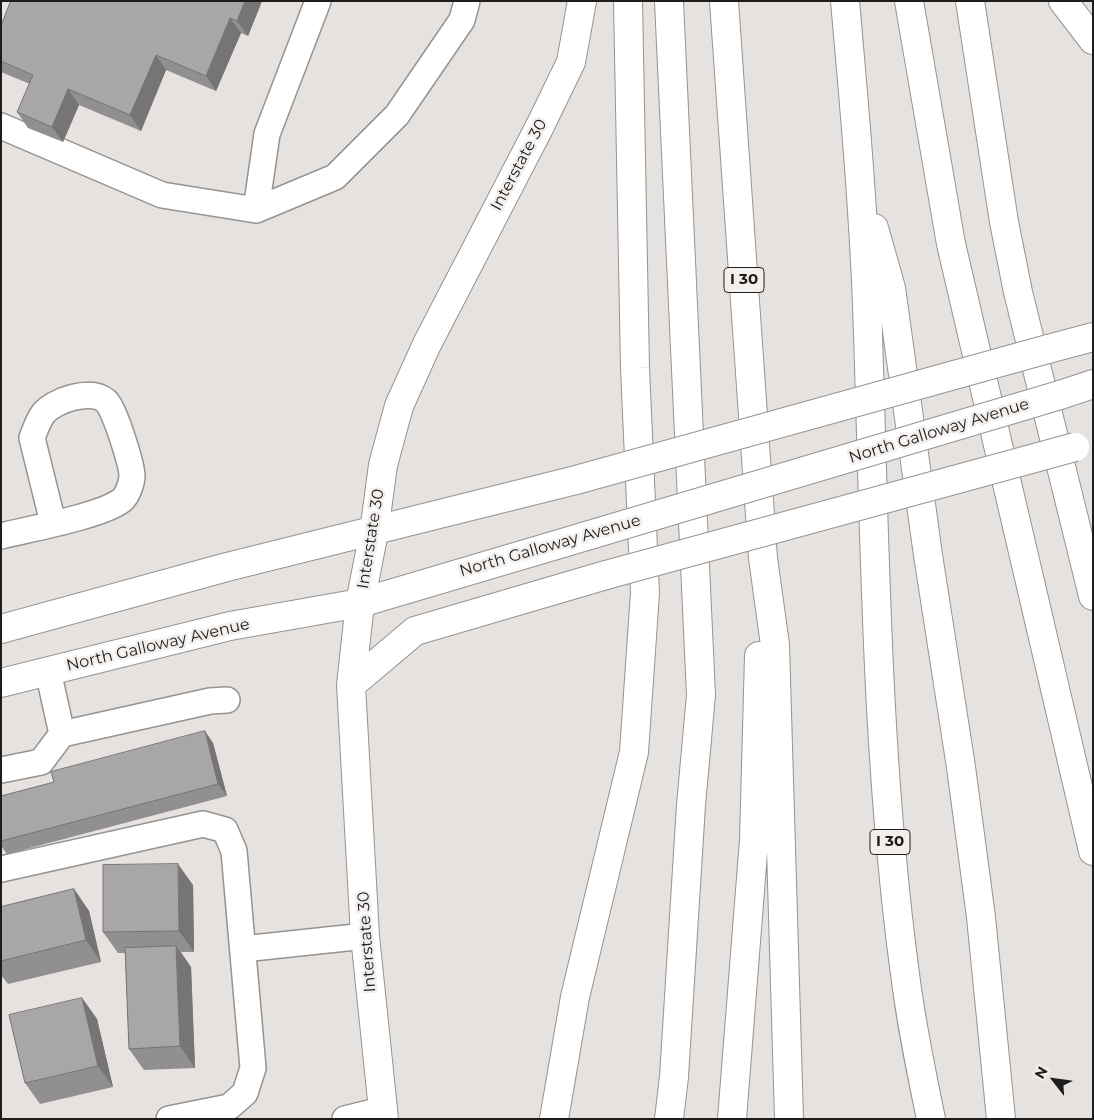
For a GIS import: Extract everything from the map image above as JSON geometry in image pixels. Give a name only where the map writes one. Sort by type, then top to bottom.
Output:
[{"type":"main road","name":"Interstate 30","points":[[382,1114],[365,936],[351,685],[360,602],[374,532],[383,465],[399,406],[427,344],[571,62],[582,1]]},
{"type":"main road","points":[[554,1119],[575,997],[634,752],[645,593],[634,368],[628,1]]},
{"type":"main road","points":[[669,1],[701,695],[691,805],[674,1077],[669,1119]]},
{"type":"main road","name":"I 30","points":[[724,1],[763,558],[775,645],[789,1119]]},
{"type":"main road","name":"I 30","points":[[845,1],[861,183],[867,305],[873,564],[884,763],[905,977],[931,1119]]},
{"type":"main road","points":[[909,1],[951,244],[1093,851]]},
{"type":"main road","points":[[970,1],[1004,222],[1016,284],[1093,596]]},
{"type":"main road","points":[[1063,1],[1092,35]]},
{"type":"main road","points":[[861,183],[891,288],[894,306],[981,917],[1001,1119]]},
{"type":"main road","points":[[1,630],[228,568],[576,480],[1093,337]]},
{"type":"main road","name":"North Galloway Avenue","points":[[1,683],[230,626],[360,602],[1093,384]]},
{"type":"main road","points":[[351,685],[415,631],[606,575],[1084,444]]},
{"type":"main road","points":[[732,1119],[754,840],[763,558]]},
{"type":"lane","points":[[256,210],[267,134],[318,1]]},
{"type":"lane","points":[[1,126],[162,195],[256,210],[335,177],[397,115],[462,20],[467,1]]},
{"type":"lane","points":[[1,536],[54,523],[102,510],[123,500],[129,490],[132,476],[113,410],[105,400],[94,396],[79,397],[62,402],[44,413],[36,426],[32,438],[54,523]]},
{"type":"lane","points":[[48,671],[62,734]]},
{"type":"lane","points":[[1,770],[41,762],[62,734],[210,701],[227,700]]},
{"type":"lane","points":[[1,869],[203,824],[224,830],[234,851],[254,1068],[245,1094],[229,1107],[169,1119]]},
{"type":"lane","points":[[243,949],[365,936]]},
{"type":"lane","points":[[345,1119],[382,1114]]},
{"type":"building","points":[[11,1],[245,1],[237,21],[230,18],[206,76],[156,55],[130,115],[68,89],[52,127],[17,112],[33,75],[1,61],[1,26]]},
{"type":"building","points":[[205,731],[218,784],[1,841],[1,796],[54,782],[51,772]]},
{"type":"building","points":[[178,864],[179,931],[103,932],[103,865]]},
{"type":"building","points":[[74,889],[86,940],[1,961],[1,907]]},
{"type":"building","points":[[176,946],[180,1046],[129,1049],[125,948]]},
{"type":"building","points":[[82,998],[98,1066],[25,1083],[9,1015]]}]
